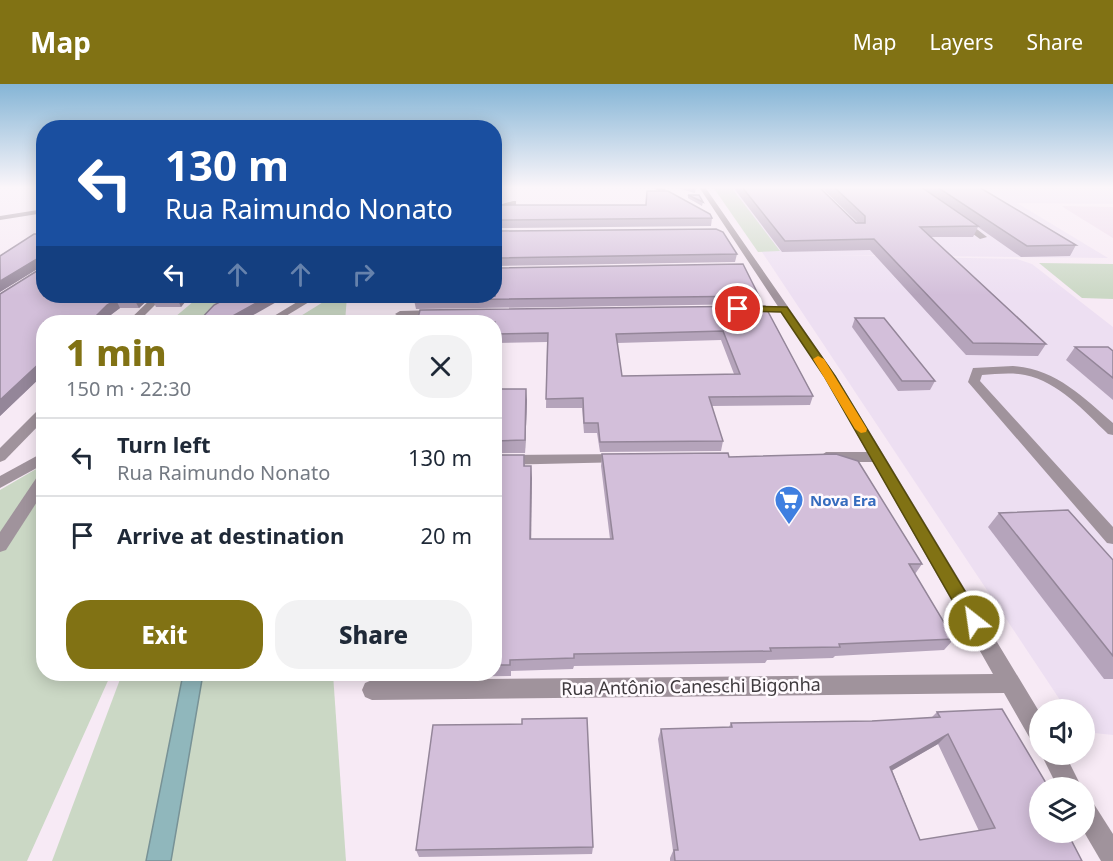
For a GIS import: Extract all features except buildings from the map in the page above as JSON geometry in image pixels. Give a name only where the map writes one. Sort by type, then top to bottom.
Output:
[{"type":"street","points":[[719,223],[727,229]]},
{"type":"street","points":[[724,223],[778,309],[830,376],[1029,715]]},
{"type":"street","points":[[963,223],[983,237]]},
{"type":"street","points":[[139,315],[152,303]]},
{"type":"street","points":[[281,315],[303,303]]},
{"type":"street","points":[[400,314],[452,313]]},
{"type":"street","points":[[1113,430],[1060,383],[1045,376],[1023,370],[977,371],[974,382],[1113,538]]},
{"type":"street","points":[[0,457],[36,420]]},
{"type":"street","points":[[809,458],[877,457]]},
{"type":"street","points":[[502,459],[635,459]]},
{"type":"street","points":[[0,483],[36,462]]},
{"type":"street","points":[[0,545],[36,490]]},
{"type":"street","name":"Rua Antônio Caneschi Bigonha","points":[[372,690],[1010,682]]},
{"type":"street","points":[[1095,828],[1113,858]]},
{"type":"shaded area","points":[[742,223],[1051,223],[1108,258],[827,255],[1017,259],[1032,264],[1113,327],[1113,735],[1095,733],[1095,699],[1059,699]]},
{"type":"shaded area","points":[[1089,223],[1113,223],[1113,238]]},
{"type":"green space","points":[[738,223],[759,223],[780,251],[758,252]]},
{"type":"green space","points":[[1039,263],[1113,264],[1113,299],[1082,298]]},
{"type":"green space","points":[[192,303],[230,303],[218,315],[177,315]]},
{"type":"green space","points":[[322,303],[346,303],[346,315],[302,315]]},
{"type":"green space","points":[[36,469],[36,681],[108,681],[27,861],[0,861],[0,490]]},
{"type":"green space","points":[[119,681],[333,681],[346,861],[52,861]]},
{"type":"water","points":[[182,681],[202,681],[171,861],[146,861]]},
{"type":"slow traffic","points":[[818,359],[861,429]]},
{"type":"place","name":"Nova Era","points":[[789,526]]},
{"type":"route","points":[[738,309],[784,309],[830,376],[974,621]]}]
